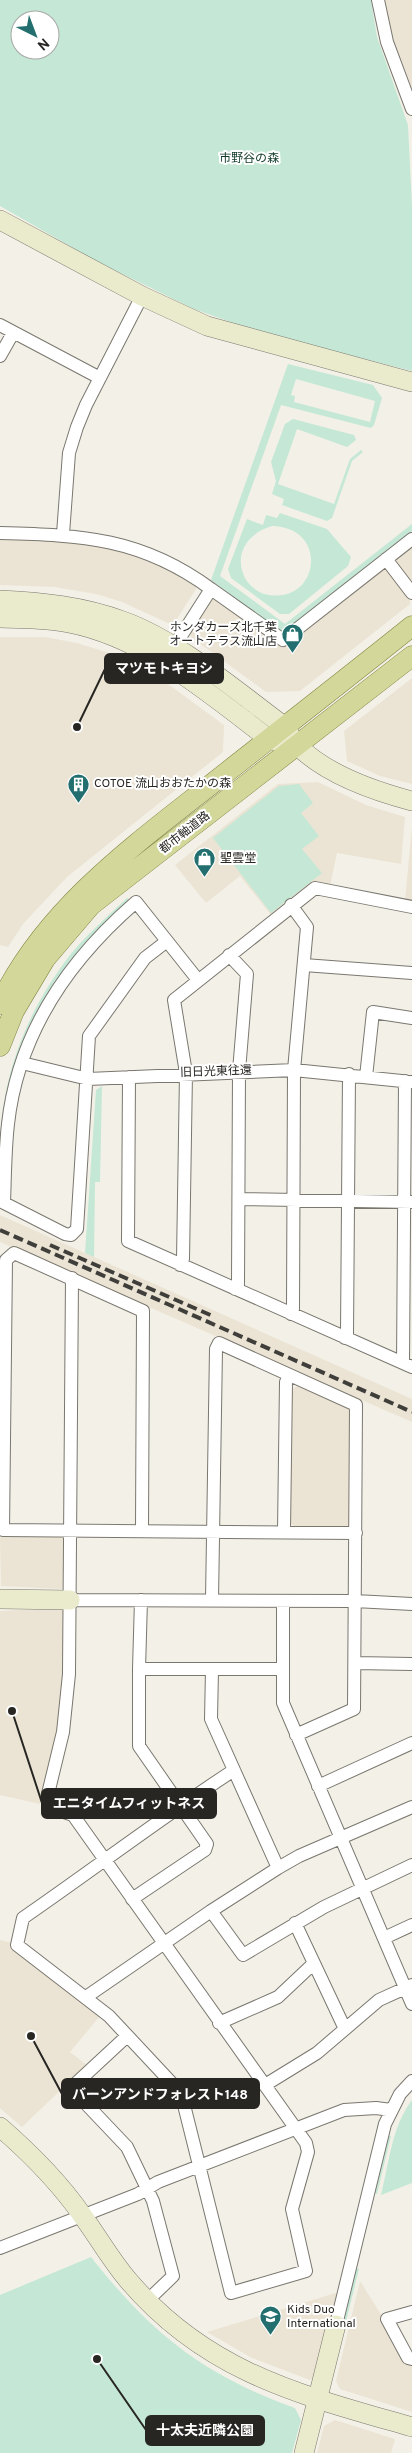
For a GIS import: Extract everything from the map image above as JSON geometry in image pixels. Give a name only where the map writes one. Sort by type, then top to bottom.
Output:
[{"type":"main road","name":"都市軸道路","points":[[0,1004],[32,948],[75,900],[162,824],[412,626]]},
{"type":"main road","name":"都市軸道路","points":[[0,1046],[14,1011],[41,965],[68,929],[91,905],[412,656]]},
{"type":"street","points":[[378,0],[387,42],[412,109]]},
{"type":"street","points":[[0,220],[191,320],[226,332],[412,382]]},
{"type":"street","points":[[63,534],[70,453],[83,412],[142,296]]},
{"type":"street","points":[[0,325],[100,378]]},
{"type":"street","points":[[0,356],[13,332]]},
{"type":"street","points":[[0,533],[63,534],[110,541],[151,554],[179,567],[283,640],[412,539]]},
{"type":"street","points":[[386,559],[412,593]]},
{"type":"street","points":[[174,646],[211,589]]},
{"type":"street","points":[[0,600],[46,603],[98,613],[146,630],[174,646],[285,727],[298,746]]},
{"type":"street","points":[[0,618],[44,619],[69,623],[134,645],[170,666],[269,739],[298,746],[333,770],[356,782],[383,793],[412,800]]},
{"type":"street","points":[[180,1265],[183,1259],[186,1073],[174,1000],[315,888],[412,907]]},
{"type":"street","points":[[166,941],[145,958],[89,1036],[88,1079],[77,1229],[71,1235],[4,1204],[8,1123],[22,1063],[45,1008],[67,974],[97,938],[136,902],[198,980]]},
{"type":"street","points":[[291,1314],[293,1309],[295,1200],[294,1070],[308,927],[292,905]]},
{"type":"street","points":[[229,955],[247,974],[239,1071],[238,1284],[235,1289]]},
{"type":"street","points":[[304,965],[412,974]]},
{"type":"street","points":[[366,1077],[373,1012],[412,1018]]},
{"type":"street","name":"旧日光東往還","points":[[22,1063],[88,1079],[129,1078],[186,1073],[294,1070],[349,1074],[408,1082]]},
{"type":"street","points":[[345,1338],[347,1334],[349,1074]]},
{"type":"street","points":[[129,1078],[128,1241],[408,1365],[408,1082]]},
{"type":"street","points":[[239,1199],[408,1202]]},
{"type":"street","points":[[142,1531],[143,1311],[14,1253],[6,1260],[3,1530],[356,1533]]},
{"type":"street","points":[[72,1278],[69,1674],[63,1732],[47,1798],[52,1808],[73,1815],[106,1861],[219,2024],[306,2143],[308,2152],[292,2209],[306,2271],[231,2293],[181,2093],[109,2016],[16,1945],[23,1918],[106,1861],[181,1804],[234,1770]]},
{"type":"street","points":[[212,1600],[216,1348],[219,1343],[356,1405],[354,1709],[296,1735]]},
{"type":"street","points":[[284,1531],[286,1382],[290,1374]]},
{"type":"street","points":[[0,1599],[212,1600],[412,1604]]},
{"type":"street","points":[[132,1899],[205,1850],[207,1844],[139,1746],[141,1600]]},
{"type":"street","points":[[283,1601],[283,1703],[384,1938],[408,1986],[412,2004]]},
{"type":"street","points":[[355,1663],[412,1664]]},
{"type":"street","points":[[139,1669],[283,1669]]},
{"type":"street","points":[[212,1670],[211,1719],[278,1868]]},
{"type":"street","points":[[318,1786],[412,1743]]},
{"type":"street","points":[[86,1997],[211,1910],[278,1868],[299,1856],[412,1806]]},
{"type":"street","points":[[211,1910],[243,1955],[295,1923],[362,1887],[412,1865]]},
{"type":"street","points":[[295,1923],[345,2029]]},
{"type":"street","points":[[384,1938],[412,1925]]},
{"type":"street","points":[[219,2024],[278,1997],[313,1964]]},
{"type":"street","points":[[264,2085],[317,2053],[379,2000],[408,1986]]},
{"type":"street","points":[[127,2036],[71,2088],[127,2147],[148,2188],[173,2276],[147,2301]]},
{"type":"street","points":[[304,2453],[382,2132],[400,2094],[412,2081]]},
{"type":"street","points":[[0,2248],[200,2166],[344,2110],[376,2108],[391,2110]]},
{"type":"street","points":[[0,2127],[39,2164],[82,2215],[119,2270],[147,2301],[187,2336],[216,2356],[256,2377],[318,2400],[412,2427]]},
{"type":"street","points":[[412,2312],[387,2319],[408,2358],[412,2359]]},
{"type":"shaded area","points":[[384,0],[412,0],[412,96],[390,37]]},
{"type":"shaded area","points":[[0,539],[86,542],[144,558],[196,584],[196,589],[175,622],[170,624],[122,602],[96,594],[54,587],[0,585]]},
{"type":"shaded area","points":[[412,546],[412,583],[396,562],[397,558]]},
{"type":"shaded area","points":[[382,569],[387,570],[410,600],[410,604],[300,691],[266,692],[191,637],[191,632],[211,600],[216,599],[283,646]]},
{"type":"shaded area","name":"COTOE 流山おおたかの森","points":[[0,637],[45,637],[77,643],[122,657],[157,676],[224,725],[223,752],[67,877],[23,924],[8,947],[0,945]]},
{"type":"shaded area","points":[[412,678],[412,784],[380,776],[347,761],[344,731]]},
{"type":"shaded area","points":[[318,782],[366,805],[405,817],[401,864],[337,853],[330,886],[312,882],[271,915],[240,876],[206,903],[175,865],[278,784]]},
{"type":"shaded area","points":[[412,827],[412,902],[405,900]]},
{"type":"shaded area","points":[[0,1215],[412,1399],[412,1422],[0,1242]]},
{"type":"shaded area","points":[[299,1385],[347,1406],[350,1411],[351,1523],[347,1527],[294,1526],[290,1522],[290,1390]]},
{"type":"shaded area","points":[[0,1535],[61,1535],[66,1539],[65,1586],[61,1589],[1,1586]]},
{"type":"shaded area","points":[[61,1608],[64,1612],[65,1656],[57,1732],[40,1804],[0,1795],[0,1611]]},
{"type":"shaded area","points":[[0,1940],[12,1943],[100,2016],[70,2052],[87,2065],[22,2127],[0,2108]]},
{"type":"shaded area","points":[[360,2281],[412,2364],[412,2412],[340,2389],[336,2381]]},
{"type":"shaded area","name":"Kids Duo International","points":[[339,2292],[317,2376],[310,2380],[252,2358],[207,2332]]},
{"type":"shaded area","points":[[335,2420],[395,2439],[391,2453],[317,2453],[324,2426]]},
{"type":"green space","name":"市野谷の森","points":[[0,0],[371,0],[377,37],[408,125],[412,206],[412,371],[259,332],[194,309],[98,262],[0,206]]},
{"type":"green space","points":[[288,364],[373,385],[382,398],[374,425],[371,428],[281,405],[220,576],[285,624],[412,524],[412,531],[285,630],[279,631],[211,580]],"holes":[[[296,379],[375,401],[370,422],[294,402],[295,396],[291,395]]]},
{"type":"green space","points":[[293,419],[354,435],[356,440],[347,447],[297,429],[278,484],[334,504],[350,459],[361,450],[363,452],[352,461],[332,518],[327,521],[282,505],[284,499],[272,494],[276,481],[271,462],[285,424]]},
{"type":"green space","points":[[280,513],[327,529],[351,557],[348,566],[289,614],[280,614],[231,578],[228,569],[247,519],[263,525],[266,515],[277,518]],"holes":[[[272,526],[290,530],[303,538],[310,550],[311,564],[307,577],[299,588],[286,594],[269,595],[256,590],[245,578],[242,569],[242,553],[245,546],[250,539],[263,529]]]},
{"type":"green space","points":[[299,784],[313,803],[301,813],[319,836],[302,849],[322,873],[271,913],[213,838],[279,786]]},
{"type":"green space","points":[[127,898],[129,900],[76,954],[37,1013],[0,1154],[1,1127],[10,1074],[28,1024],[54,977],[70,955],[90,932]]},
{"type":"green space","points":[[102,1086],[100,1182],[95,1182],[94,1257],[85,1253],[96,1090]]},
{"type":"green space","points":[[412,2100],[412,2183],[381,2195],[396,2133],[405,2110]]},
{"type":"green space","points":[[388,2135],[391,2136],[377,2194],[374,2193]]},
{"type":"green space","points":[[91,2257],[135,2308],[181,2349],[233,2381],[295,2408],[301,2420],[292,2453],[0,2453],[0,2295]]},
{"type":"green space","points":[[356,2268],[359,2269],[339,2350],[336,2350]]},
{"type":"railway","points":[[0,1230],[412,1412]]},
{"type":"railway","points":[[50,1245],[215,1317]]},
{"type":"place","name":"ホンダカーズ北千葉 オートテラス流山店","points":[[293,654]]},
{"type":"place","name":"マツモトキヨシ","points":[[77,727]]},
{"type":"place","name":"COTOE 流山おおたかの森","points":[[78,803]]},
{"type":"place","name":"聖雲堂","points":[[204,878]]},
{"type":"place","name":"エニタイムフィットネス","points":[[12,1711]]},
{"type":"place","name":"バーンアンドフォレスト148","points":[[31,2036]]},
{"type":"place","name":"Kids Duo International","points":[[271,2336]]},
{"type":"place","name":"十太夫近隣公園","points":[[97,2359]]}]
